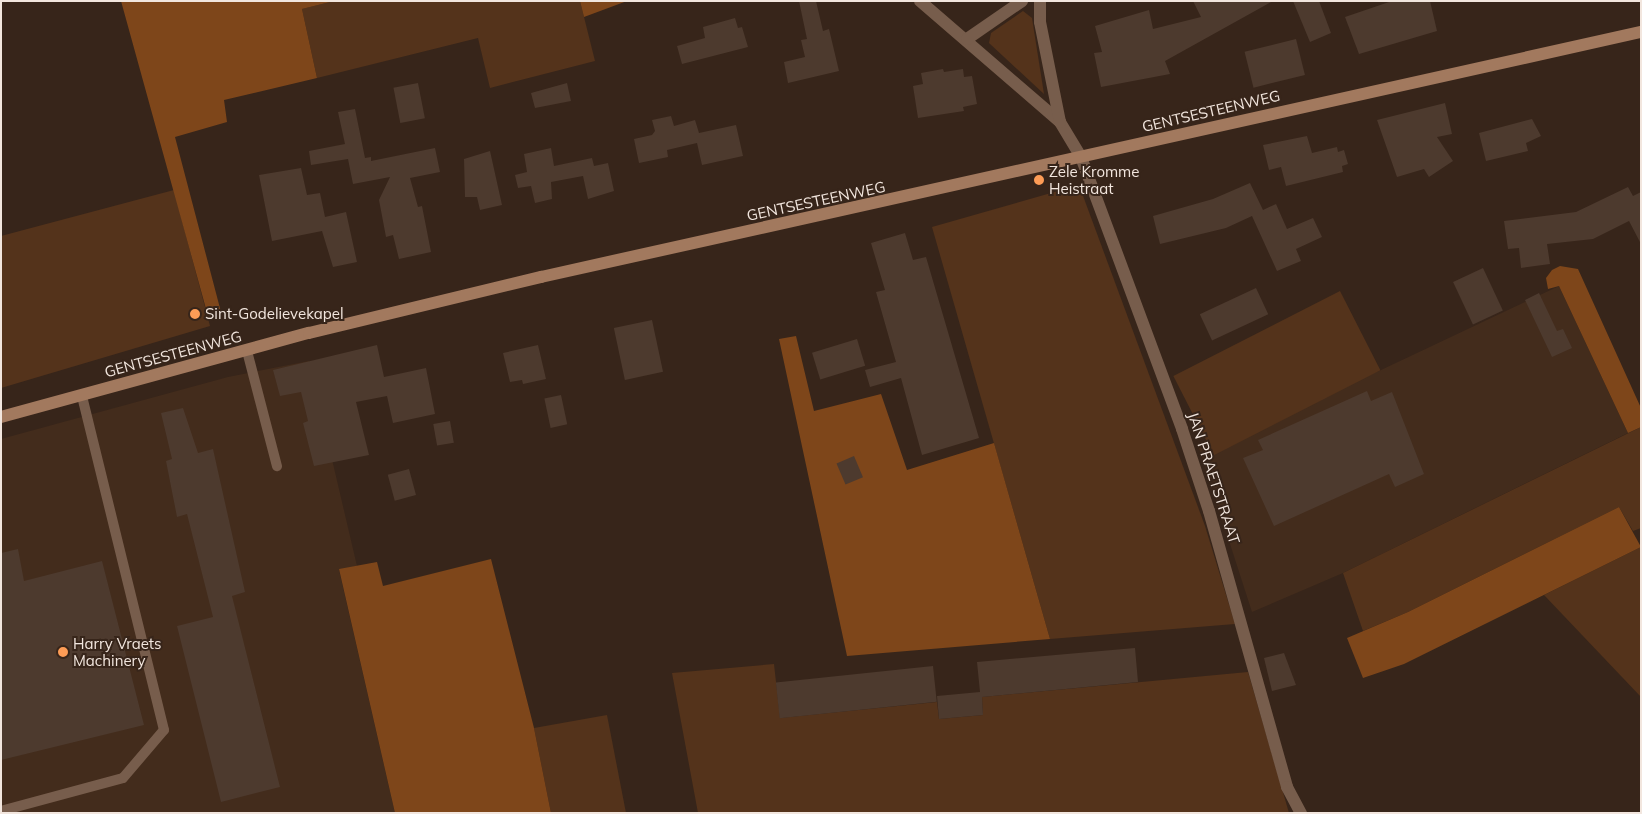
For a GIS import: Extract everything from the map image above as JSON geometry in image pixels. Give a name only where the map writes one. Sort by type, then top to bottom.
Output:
[{"type":"main road","name":"GENTSESTEENWEG","points":[[1,417],[309,333],[541,277],[1641,32]]},
{"type":"street","points":[[920,1],[967,39],[1060,122]]},
{"type":"street","points":[[967,39],[1022,1]]},
{"type":"street","points":[[1040,1],[1040,22],[1060,122]]},
{"type":"street","name":"JAN PRAETSTRAAT","points":[[1060,122],[1081,157],[1182,429],[1209,511],[1287,786],[1302,813]]},
{"type":"lane","points":[[247,351],[277,466]]},
{"type":"lane","points":[[1,811],[124,778],[164,730],[82,395]]},
{"type":"shaded area","points":[[121,1],[334,1],[302,9],[317,78],[224,100],[227,122],[175,137],[221,312],[208,316]]},
{"type":"shaded area","points":[[334,1],[580,1],[595,61],[490,88],[478,38],[317,78],[302,9]]},
{"type":"shaded area","points":[[580,1],[627,1],[584,17]]},
{"type":"shaded area","points":[[1023,11],[1032,18],[1044,94],[989,43],[991,33]]},
{"type":"shaded area","points":[[1079,185],[1205,526],[1235,624],[1050,639],[932,227]]},
{"type":"shaded area","points":[[174,190],[210,326],[1,388],[1,236]]},
{"type":"shaded area","points":[[1560,266],[1578,269],[1641,408],[1641,427],[1628,433],[1559,286],[1548,289],[1546,278],[1552,270]]},
{"type":"shaded area","points":[[1559,286],[1628,433],[1343,573],[1252,612],[1199,448],[1381,370]]},
{"type":"shaded area","points":[[1340,291],[1380,370],[1214,455],[1173,376]]},
{"type":"shaded area","points":[[796,336],[814,411],[881,394],[907,470],[994,443],[1050,639],[847,656],[779,339]]},
{"type":"shaded area","points":[[309,361],[357,566],[339,570],[395,813],[1,813],[1,439],[228,377]]},
{"type":"shaded area","points":[[1641,427],[1641,528],[1633,531],[1619,507],[1408,612],[1363,631],[1343,573]]},
{"type":"shaded area","points":[[1619,507],[1641,547],[1404,664],[1363,678],[1347,638],[1408,612]]},
{"type":"shaded area","points":[[1641,547],[1641,697],[1544,595]]},
{"type":"shaded area","points":[[491,559],[534,728],[551,813],[395,813],[339,569],[377,562],[383,586]]},
{"type":"shaded area","points":[[774,664],[780,718],[937,702],[939,719],[983,715],[982,697],[1248,672],[1289,813],[698,813],[672,673]]},
{"type":"shaded area","points":[[607,715],[626,813],[551,813],[534,728]]},
{"type":"building","points":[[799,1],[816,1],[823,31],[829,29],[839,71],[788,83],[784,62],[805,57],[801,40],[807,39]]},
{"type":"building","points":[[1193,1],[1273,1],[1165,61],[1170,74],[1101,87],[1094,53],[1102,52],[1095,26],[1149,10],[1153,29],[1201,17]]},
{"type":"building","points":[[1293,1],[1319,1],[1331,33],[1310,42]]},
{"type":"building","points":[[1392,1],[1430,1],[1437,31],[1359,54],[1345,17]]},
{"type":"building","points":[[735,18],[738,28],[742,27],[748,47],[682,64],[677,46],[705,38],[703,27]]},
{"type":"building","points":[[1296,39],[1305,75],[1254,88],[1245,52]]},
{"type":"building","points":[[943,69],[944,72],[963,69],[964,77],[972,76],[977,104],[963,107],[964,111],[918,118],[913,86],[923,84],[921,73]]},
{"type":"building","points":[[418,83],[425,118],[400,123],[393,88]]},
{"type":"building","points":[[567,83],[571,101],[535,108],[531,93]]},
{"type":"building","points":[[1445,103],[1452,134],[1437,137],[1453,161],[1429,177],[1424,169],[1397,177],[1377,120]]},
{"type":"building","points":[[355,109],[365,158],[371,157],[371,161],[435,148],[440,172],[410,178],[418,207],[422,206],[431,252],[399,259],[393,235],[386,237],[379,200],[390,177],[353,184],[348,159],[311,165],[309,151],[345,144],[338,112]]},
{"type":"building","points":[[671,116],[674,126],[695,120],[699,133],[736,125],[743,156],[702,165],[697,143],[667,150],[668,157],[639,163],[634,139],[652,135],[655,131],[652,120]]},
{"type":"building","points":[[1532,119],[1541,136],[1526,143],[1528,151],[1486,161],[1479,133]]},
{"type":"building","points":[[1307,136],[1312,153],[1337,147],[1338,152],[1344,150],[1348,164],[1342,166],[1343,172],[1286,186],[1281,167],[1269,170],[1263,145]]},
{"type":"building","points":[[551,148],[554,166],[592,158],[594,166],[608,163],[614,191],[588,199],[583,176],[551,182],[552,199],[535,203],[531,186],[518,188],[515,175],[527,172],[524,154]]},
{"type":"building","points":[[490,151],[502,205],[480,210],[477,197],[465,197],[464,159]]},
{"type":"building","points":[[301,168],[307,195],[320,193],[325,217],[346,212],[357,262],[333,267],[322,231],[272,241],[259,175]]},
{"type":"building","points":[[1250,183],[1263,210],[1276,204],[1287,229],[1313,218],[1322,237],[1296,249],[1301,261],[1277,271],[1252,216],[1226,228],[1160,244],[1153,216],[1213,199]]},
{"type":"building","points":[[1628,187],[1633,196],[1641,192],[1641,244],[1629,221],[1593,239],[1547,244],[1550,264],[1521,268],[1519,248],[1508,249],[1504,221],[1576,212]]},
{"type":"building","points":[[905,233],[913,260],[926,257],[979,438],[922,455],[901,378],[870,387],[865,370],[896,362],[876,292],[885,290],[871,243]]},
{"type":"building","points":[[1483,268],[1503,311],[1473,325],[1453,282]]},
{"type":"building","points":[[1256,288],[1268,314],[1212,340],[1200,314]]},
{"type":"building","points":[[1539,293],[1557,331],[1563,329],[1572,348],[1552,357],[1525,300]]},
{"type":"building","points":[[652,320],[663,372],[625,380],[614,328]]},
{"type":"building","points":[[857,339],[865,366],[820,380],[812,353]]},
{"type":"building","points":[[377,345],[384,377],[426,368],[435,414],[393,423],[387,396],[356,402],[369,455],[314,466],[303,423],[308,421],[301,392],[280,396],[273,370]]},
{"type":"building","points":[[538,345],[546,379],[523,384],[522,380],[510,382],[503,353]]},
{"type":"building","points":[[1367,391],[1371,401],[1392,392],[1424,474],[1395,487],[1389,474],[1274,526],[1243,458],[1263,450],[1258,440]]},
{"type":"building","points":[[561,395],[567,424],[551,428],[544,399]]},
{"type":"building","points":[[183,408],[198,453],[213,449],[245,592],[232,596],[280,787],[221,802],[177,626],[213,617],[187,514],[177,517],[166,461],[172,459],[161,413]]},
{"type":"building","points":[[450,421],[454,443],[437,446],[433,424]]},
{"type":"building","points":[[854,456],[863,477],[845,485],[837,463]]},
{"type":"building","points":[[409,469],[416,495],[395,501],[388,475]]},
{"type":"building","name":"Harry Vraets Machinery","points":[[18,549],[24,581],[102,561],[144,725],[1,760],[1,553]]},
{"type":"building","points":[[1135,648],[1138,682],[982,697],[983,715],[939,719],[937,696],[980,692],[977,662]]},
{"type":"building","points":[[1284,653],[1296,685],[1272,691],[1264,658]]},
{"type":"building","points":[[933,666],[937,702],[780,718],[776,683]]},
{"type":"place","name":"Zele Kromme Heistraat","points":[[1039,180]]},
{"type":"place","name":"Sint-Godelievekapel","points":[[195,314]]},
{"type":"place","name":"Harry Vraets Machinery","points":[[63,652]]}]
